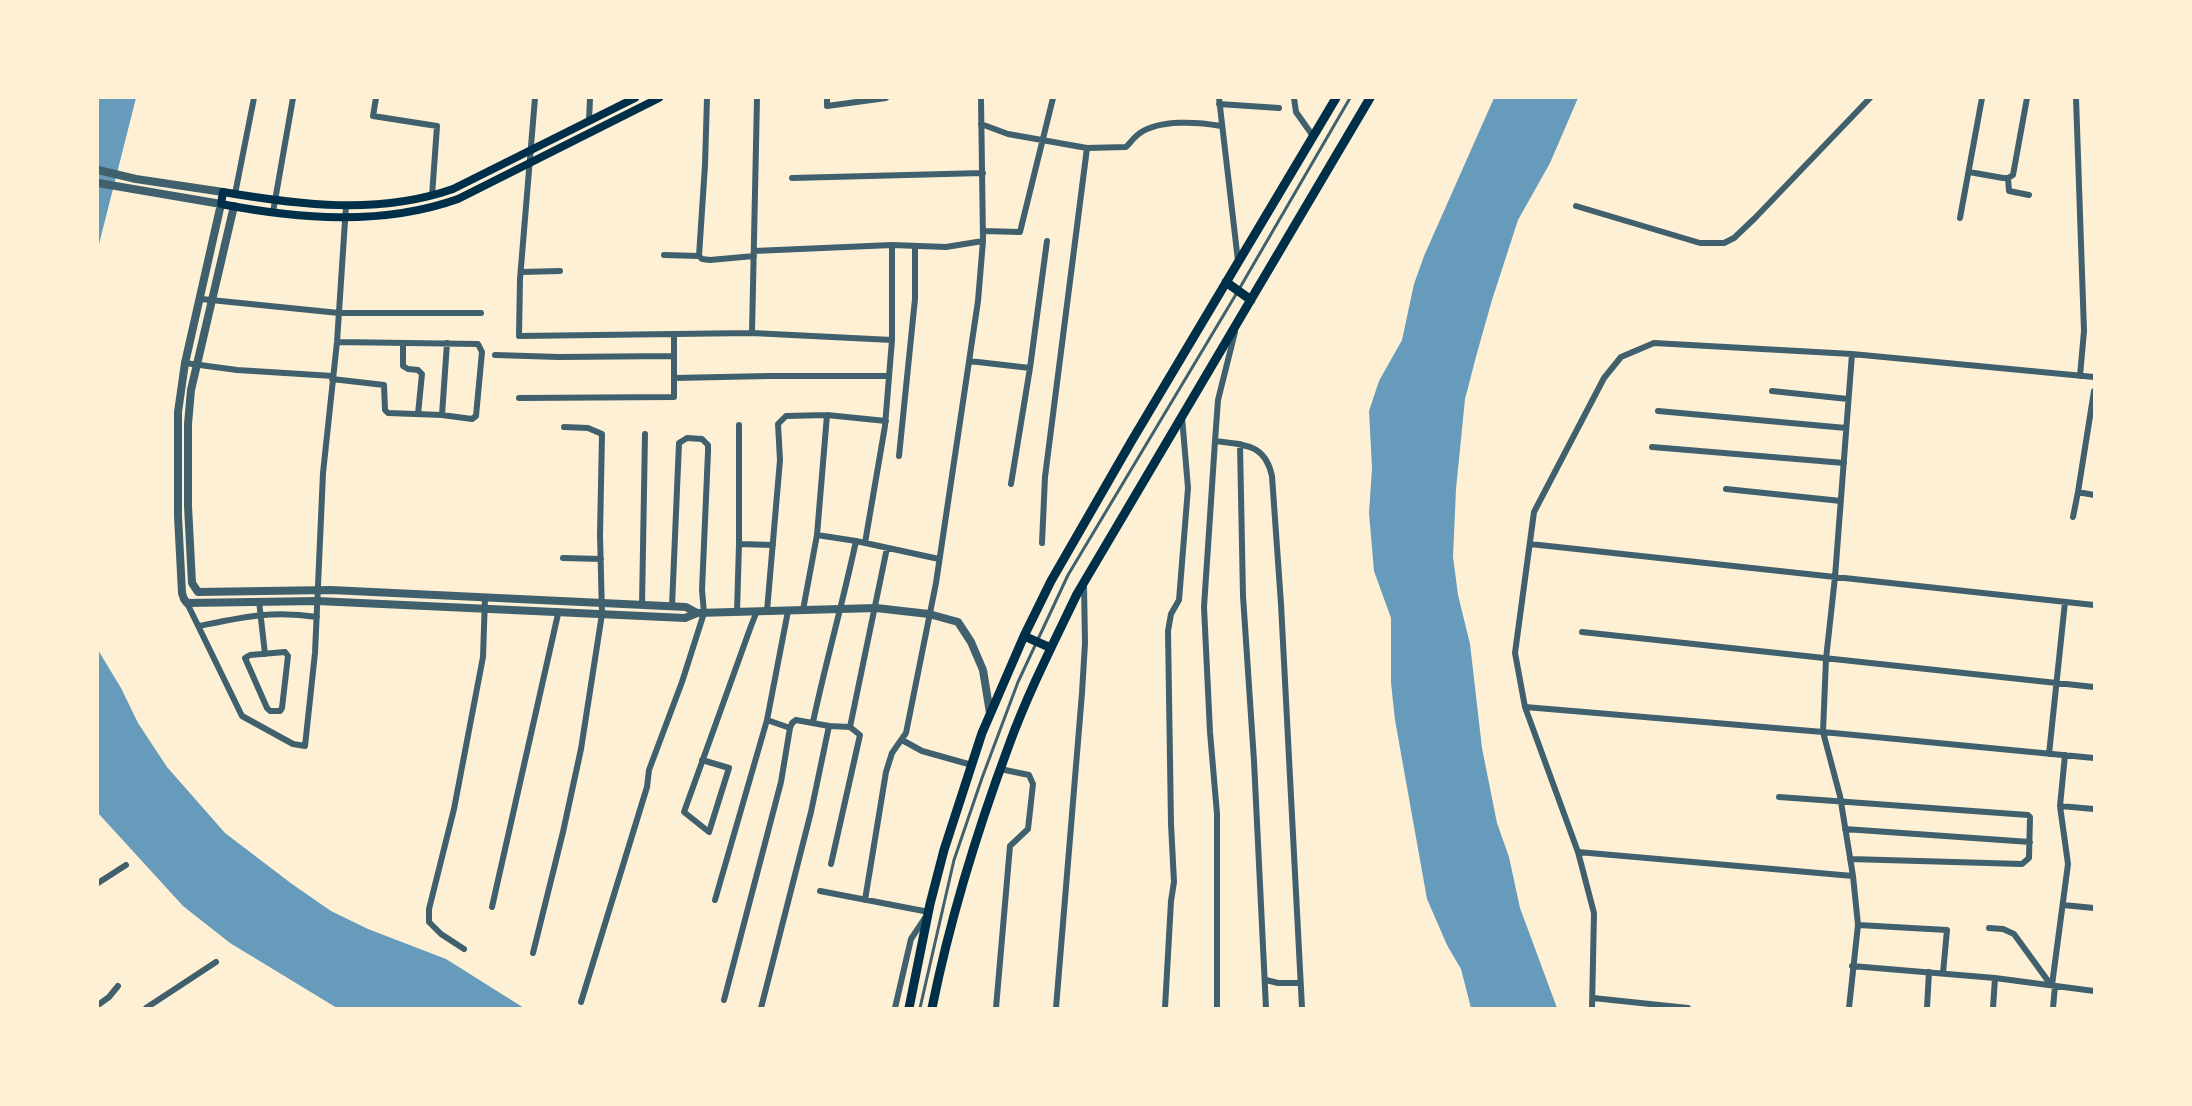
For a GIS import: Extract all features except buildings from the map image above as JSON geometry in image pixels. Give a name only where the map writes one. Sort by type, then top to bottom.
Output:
[{"type":"main road","points":[[635,98],[453,189],[432,196],[379,205],[346,206],[275,201],[223,192],[221,204],[273,212],[345,217],[380,216],[435,207],[458,200],[659,98]]},
{"type":"main road","points":[[909,1008],[929,912],[945,850],[990,713],[1024,636],[1051,581],[1336,98]]},
{"type":"main road","points":[[932,1008],[954,910],[1000,770],[1009,743],[1051,648],[1084,582],[1370,98]]},
{"type":"main road","points":[[234,206],[235,194]]},
{"type":"main road","points":[[1226,282],[1251,300]]},
{"type":"main road","points":[[1024,636],[1051,648]]},
{"type":"street","points":[[235,194],[254,98]]},
{"type":"street","points":[[273,212],[293,98]]},
{"type":"street","points":[[376,98],[373,116],[437,126],[432,196]]},
{"type":"street","points":[[535,98],[521,272],[519,336],[674,336],[752,333],[892,340]]},
{"type":"street","points":[[589,121],[590,98]]},
{"type":"street","points":[[699,256],[705,165],[706,98]]},
{"type":"street","points":[[752,333],[757,98]]},
{"type":"street","points":[[827,98],[827,106],[886,98]]},
{"type":"street","points":[[865,900],[886,772],[892,753],[906,733],[936,583],[978,301],[983,241],[981,98]]},
{"type":"street","points":[[983,231],[1020,232],[1053,98]]},
{"type":"street","points":[[1294,98],[1296,112],[1313,136]]},
{"type":"street","points":[[1576,206],[1700,243],[1724,243],[1734,238],[1755,219],[1869,98]]},
{"type":"street","points":[[1959,218],[1982,98]]},
{"type":"street","points":[[1969,172],[2008,178],[2013,175],[2027,98]]},
{"type":"street","points":[[2076,98],[2084,331],[2080,376]]},
{"type":"street","points":[[1239,262],[1219,101],[1279,108]]},
{"type":"street","points":[[981,124],[1008,134],[1088,148],[1126,147],[1141,132],[1169,124],[1192,121],[1221,126]]},
{"type":"street","points":[[1042,543],[1045,477],[1088,148]]},
{"type":"street","points":[[98,170],[136,179],[223,192]]},
{"type":"street","points":[[792,178],[983,173]]},
{"type":"street","points":[[2008,178],[2009,191],[2029,195]]},
{"type":"street","points":[[98,183],[221,204],[185,363],[178,412],[177,454],[182,593],[242,716],[293,744],[303,746],[306,745],[317,617],[323,473],[332,378],[338,342],[346,206]]},
{"type":"street","points":[[234,206],[190,390],[188,506],[193,587],[198,592],[318,590],[672,606],[686,607],[701,613]]},
{"type":"street","points":[[664,255],[699,256],[705,260],[754,253],[892,245],[946,248],[983,241]]},
{"type":"street","points":[[1011,484],[1047,241]]},
{"type":"street","points":[[865,543],[886,421],[892,340],[892,245]]},
{"type":"street","points":[[899,456],[915,299],[915,246]]},
{"type":"street","points":[[521,272],[560,271]]},
{"type":"street","points":[[201,299],[339,313],[480,313]]},
{"type":"street","points":[[1217,1008],[1217,814],[1210,732],[1204,607],[1218,400],[1236,324]]},
{"type":"street","points":[[519,398],[674,397],[674,336]]},
{"type":"street","points":[[185,363],[383,384],[386,412],[472,419],[476,416],[482,352],[478,344],[338,342]]},
{"type":"street","points":[[403,343],[403,366],[418,370],[422,374],[418,414]]},
{"type":"street","points":[[442,415],[447,343]]},
{"type":"street","points":[[1592,1008],[1594,913],[1578,852],[1525,707],[1515,653],[1534,513],[1604,378],[1621,357],[1654,344],[1852,354],[2094,377]]},
{"type":"street","points":[[1849,1008],[1858,925],[1853,876],[1841,803],[1823,732],[1826,658],[1835,577],[1852,354]]},
{"type":"street","points":[[495,355],[674,356]]},
{"type":"street","points":[[969,361],[1030,368]]},
{"type":"street","points":[[674,378],[889,376]]},
{"type":"street","points":[[1772,391],[1848,399]]},
{"type":"street","points":[[2073,517],[2094,391]]},
{"type":"street","points":[[1658,411],[1846,428]]},
{"type":"street","points":[[768,611],[780,460],[778,424],[786,416],[827,415],[886,421]]},
{"type":"street","points":[[802,610],[817,536],[827,415]]},
{"type":"street","points":[[1165,1008],[1174,882],[1168,631],[1171,614],[1179,600],[1188,488],[1182,416]]},
{"type":"street","points":[[737,612],[739,425]]},
{"type":"street","points":[[533,953],[581,749],[603,603],[602,434],[588,428],[564,427]]},
{"type":"street","points":[[642,605],[645,434]]},
{"type":"street","points":[[581,1002],[647,787],[649,770],[682,682],[701,613],[708,452],[708,445],[702,439],[687,438],[679,443],[672,606]]},
{"type":"street","points":[[1215,441],[1240,444],[1261,452],[1270,465],[1272,476],[1302,1008]]},
{"type":"street","points":[[1240,444],[1243,596],[1266,1008]]},
{"type":"street","points":[[1652,447],[1844,463]]},
{"type":"street","points":[[1726,489],[1840,501]]},
{"type":"street","points":[[2078,492],[2094,495]]},
{"type":"street","points":[[817,536],[856,541],[939,559]]},
{"type":"street","points":[[813,722],[856,541]]},
{"type":"street","points":[[739,544],[773,545]]},
{"type":"street","points":[[1530,544],[2094,605]]},
{"type":"street","points":[[850,727],[887,549]]},
{"type":"street","points":[[563,558],[601,559]]},
{"type":"street","points":[[1056,1008],[1082,693],[1085,644],[1084,582]]},
{"type":"street","points":[[464,949],[441,934],[429,922],[429,909],[454,809],[483,657],[485,598]]},
{"type":"street","points":[[187,603],[317,601],[558,614],[685,618],[701,613],[876,608],[929,614],[958,622],[971,642],[983,670],[990,713]]},
{"type":"street","points":[[259,602],[265,654]]},
{"type":"street","points":[[2049,754],[2065,602]]},
{"type":"street","points":[[715,900],[767,720],[788,610]]},
{"type":"street","points":[[702,760],[729,768],[709,832],[684,813],[702,760],[757,611]]},
{"type":"street","points":[[200,626],[261,614],[288,613],[317,617]]},
{"type":"street","points":[[492,907],[558,614]]},
{"type":"street","points":[[1582,632],[2094,687]]},
{"type":"street","points":[[285,652],[287,654],[280,711],[270,711],[267,708],[245,658],[265,654],[285,652]]},
{"type":"street","points":[[1525,707],[2094,758]]},
{"type":"street","points":[[767,720],[790,728]]},
{"type":"street","points":[[724,1000],[781,782],[790,728],[796,720],[850,727],[860,735],[831,864]]},
{"type":"street","points":[[761,1008],[811,812],[830,726]]},
{"type":"street","points":[[902,740],[922,751],[972,765]]},
{"type":"street","points":[[2053,1008],[2053,986],[2068,855],[2060,806],[2065,755]]},
{"type":"street","points":[[996,1008],[1010,846],[1028,828],[1032,784],[1029,775],[1000,770]]},
{"type":"street","points":[[1779,797],[2028,815],[2031,820],[2028,860],[2022,864],[1850,859]]},
{"type":"street","points":[[2060,806],[2094,809]]},
{"type":"street","points":[[1845,829],[2030,842]]},
{"type":"street","points":[[1578,852],[1853,876]]},
{"type":"street","points":[[98,884],[126,865]]},
{"type":"street","points":[[820,891],[929,912],[910,939],[895,1008]]},
{"type":"street","points":[[2063,905],[2094,908]]},
{"type":"street","points":[[1858,925],[1947,930],[1943,973]]},
{"type":"street","points":[[1989,928],[2003,928],[2014,934],[2053,986]]},
{"type":"street","points":[[146,1008],[216,962]]},
{"type":"street","points":[[1852,966],[1995,978],[2094,991]]},
{"type":"street","points":[[1927,1008],[1929,972]]},
{"type":"street","points":[[1993,1008],[1995,978]]},
{"type":"street","points":[[1266,980],[1278,983],[1300,983]]},
{"type":"street","points":[[98,1005],[110,997],[118,986]]},
{"type":"street","points":[[1593,998],[1688,1008]]},
{"type":"lane","points":[[920,1008],[954,860],[982,778],[1018,682],[1068,575],[1238,291],[1350,98]]},
{"type":"water","points":[[98,98],[136,98],[98,248]]},
{"type":"water","points":[[1494,98],[1578,98],[1550,163],[1518,220],[1477,353],[1465,399],[1456,489],[1453,557],[1458,595],[1470,644],[1482,748],[1497,823],[1509,857],[1520,908],[1557,1008],[1471,1008],[1461,969],[1447,945],[1427,899],[1395,720],[1391,683],[1391,618],[1374,571],[1369,513],[1372,468],[1369,411],[1379,381],[1402,340],[1414,284],[1424,256]]},
{"type":"water","points":[[98,650],[121,688],[138,723],[167,767],[225,833],[331,911],[368,929],[446,959],[524,1008],[337,1008],[230,943],[183,906],[98,813]]}]
